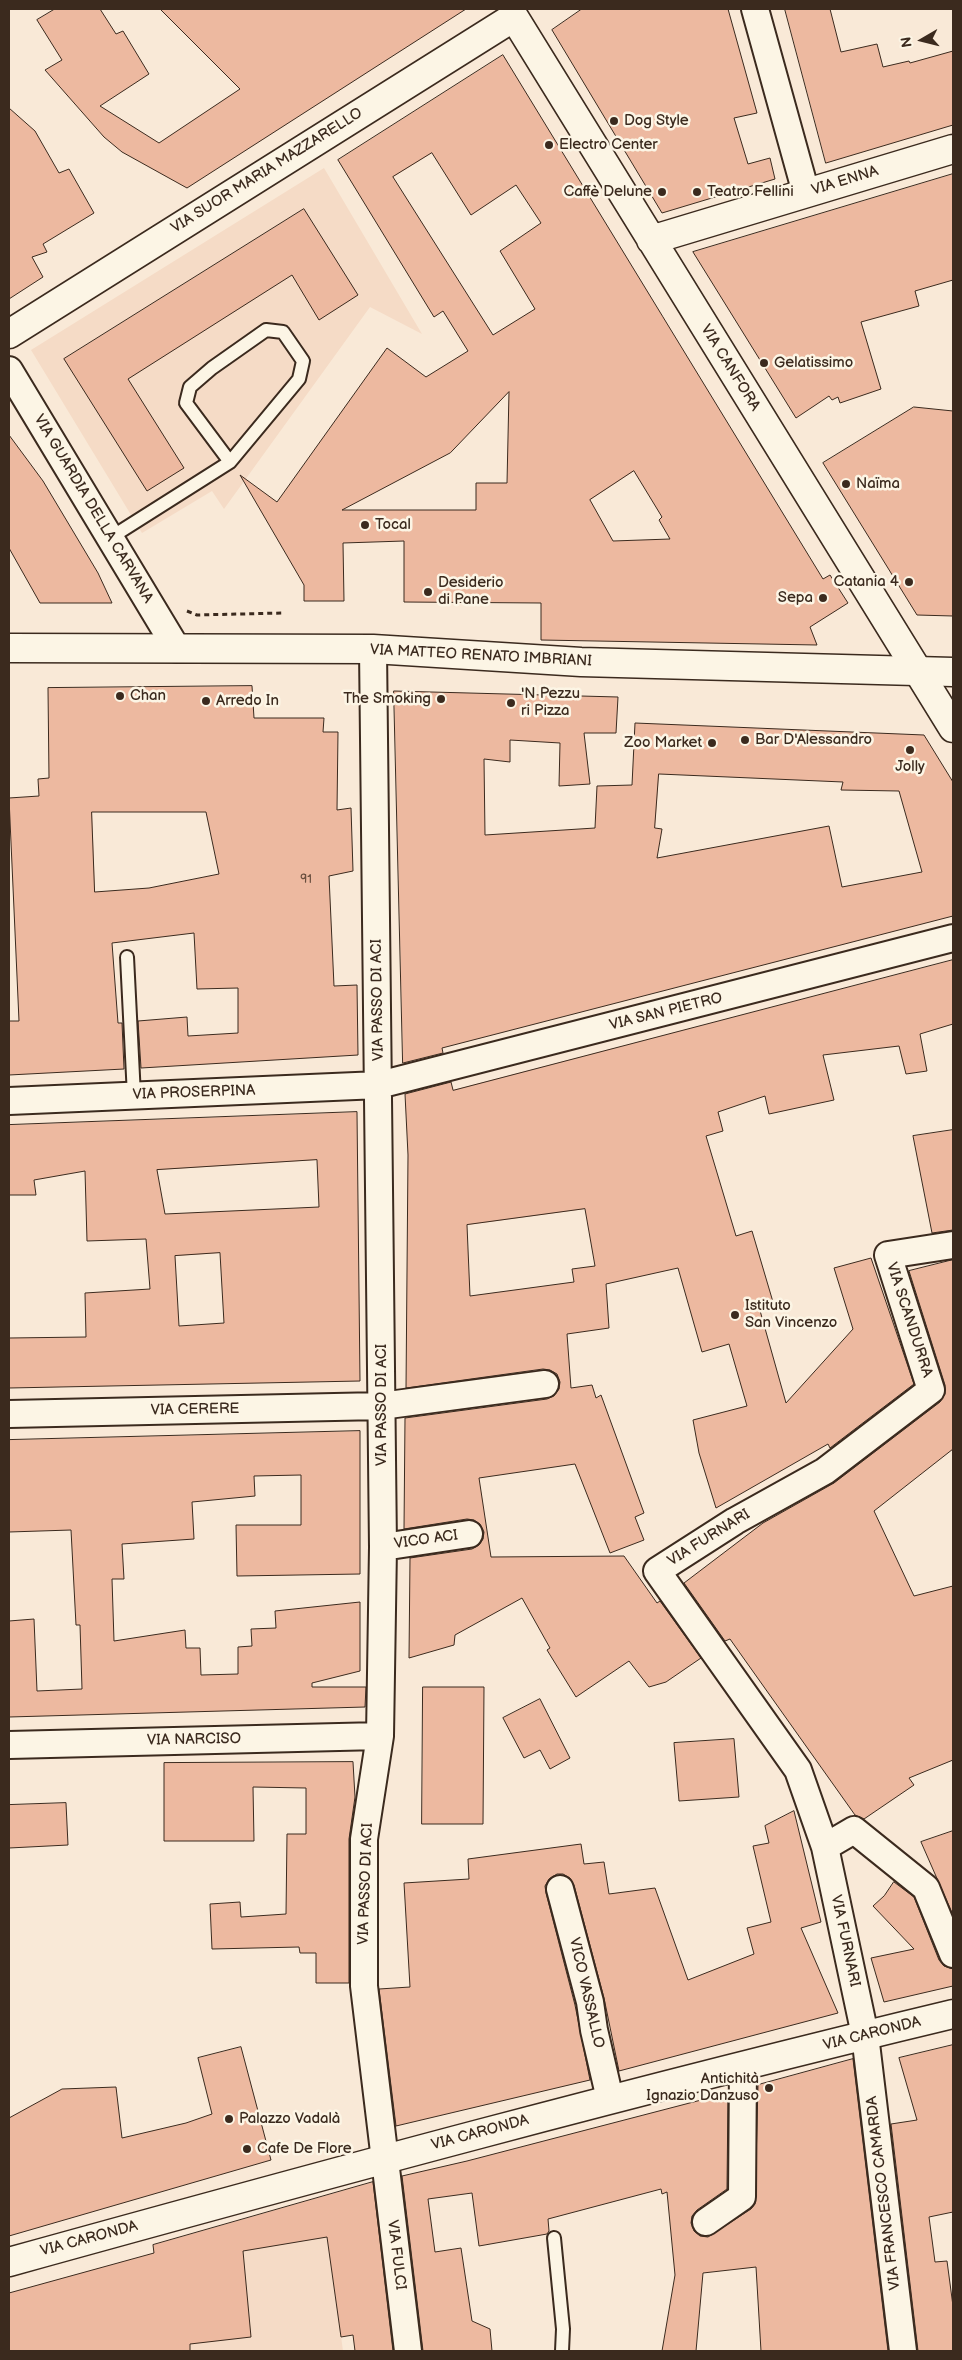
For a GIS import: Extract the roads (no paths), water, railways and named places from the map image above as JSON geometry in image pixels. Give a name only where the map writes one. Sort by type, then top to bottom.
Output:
[{"type":"main road","name":"VIA CANFORA","points":[[516,11],[651,240],[953,728]]},
{"type":"main road","name":"VIA SUOR MARIA MAZZARELLO","points":[[9,334],[516,11]]},
{"type":"main road","name":"VIA ENNA","points":[[651,240],[953,149]]},
{"type":"main road","name":"VIA MATTEO RENATO IMBRIANI","points":[[9,648],[373,649],[581,662],[953,672]]},
{"type":"main road","name":"VIA CARONDA","points":[[9,2262],[383,2158],[610,2098],[953,2014]]},
{"type":"street","points":[[755,9],[806,193]]},
{"type":"street","name":"VIA GUARDIA DELLA CARVANA","points":[[9,370],[177,649]]},
{"type":"street","name":"VIA PASSO DI ACI","points":[[373,649],[383,1546],[380,1736],[364,1839],[364,1986],[383,2158]]},
{"type":"street","name":"VIA SAN PIETRO","points":[[379,1086],[953,938]]},
{"type":"street","name":"VIA PROSERPINA","points":[[9,1101],[379,1086]]},
{"type":"street","name":"VIA SCANDURRA","points":[[931,1390],[888,1255],[953,1245]]},
{"type":"street","name":"VIA CERERE","points":[[9,1414],[381,1406],[545,1384]]},
{"type":"street","name":"VIA FURNARI","points":[[865,2035],[825,1847],[798,1770],[657,1571],[735,1521],[825,1471],[931,1390]]},
{"type":"street","name":"VICO ACI","points":[[383,1546],[469,1534]]},
{"type":"street","name":"VIA NARCISO","points":[[9,1745],[380,1736]]},
{"type":"street","points":[[825,1847],[854,1830],[926,1888],[953,1954]]},
{"type":"street","name":"VICO VASSALLO","points":[[560,1888],[590,2002],[594,2030],[610,2098]]},
{"type":"street","name":"VIA FRANCESCO CAMARDA","points":[[865,2035],[903,2351]]},
{"type":"street","points":[[706,2222],[742,2197],[743,2066]]},
{"type":"street","name":"VIA FULCI","points":[[383,2158],[408,2351]]},
{"type":"lane","points":[[110,538],[230,462],[299,379],[303,361],[283,332],[266,330],[212,368],[190,387],[186,403],[230,462]]},
{"type":"lane","points":[[127,956],[134,1096]]},
{"type":"lane","points":[[554,2238],[563,2329],[562,2351]]},
{"type":"place","name":"Dog Style","points":[[614,121]]},
{"type":"place","name":"Electro Center","points":[[549,145]]},
{"type":"place","name":"Caffè Delune","points":[[662,192]]},
{"type":"place","name":"Teatro Fellini","points":[[697,192]]},
{"type":"place","name":"Gelatissimo","points":[[764,363]]},
{"type":"place","name":"Naïma","points":[[846,484]]},
{"type":"place","name":"Tocal","points":[[365,525]]},
{"type":"place","name":"Catania 4","points":[[909,582]]},
{"type":"place","name":"Desiderio di Pane","points":[[428,592]]},
{"type":"place","name":"Sepa","points":[[823,598]]},
{"type":"place","name":"Chan","points":[[120,696]]},
{"type":"place","name":"The Smoking","points":[[441,699]]},
{"type":"place","name":"Arredo In","points":[[206,701]]},
{"type":"place","name":"'N Pezzu ri Pizza","points":[[511,703]]},
{"type":"place","name":"Bar D'Alessandro","points":[[745,740]]},
{"type":"place","name":"Zoo Market","points":[[712,743]]},
{"type":"place","name":"Jolly","points":[[910,750]]},
{"type":"place","name":"Istituto San Vincenzo","points":[[735,1315]]},
{"type":"place","name":"Antichità Ignazio Danzuso","points":[[769,2088]]},
{"type":"place","name":"Palazzo Vadalà","points":[[229,2119]]},
{"type":"place","name":"Cafe De Flore","points":[[247,2149]]}]
